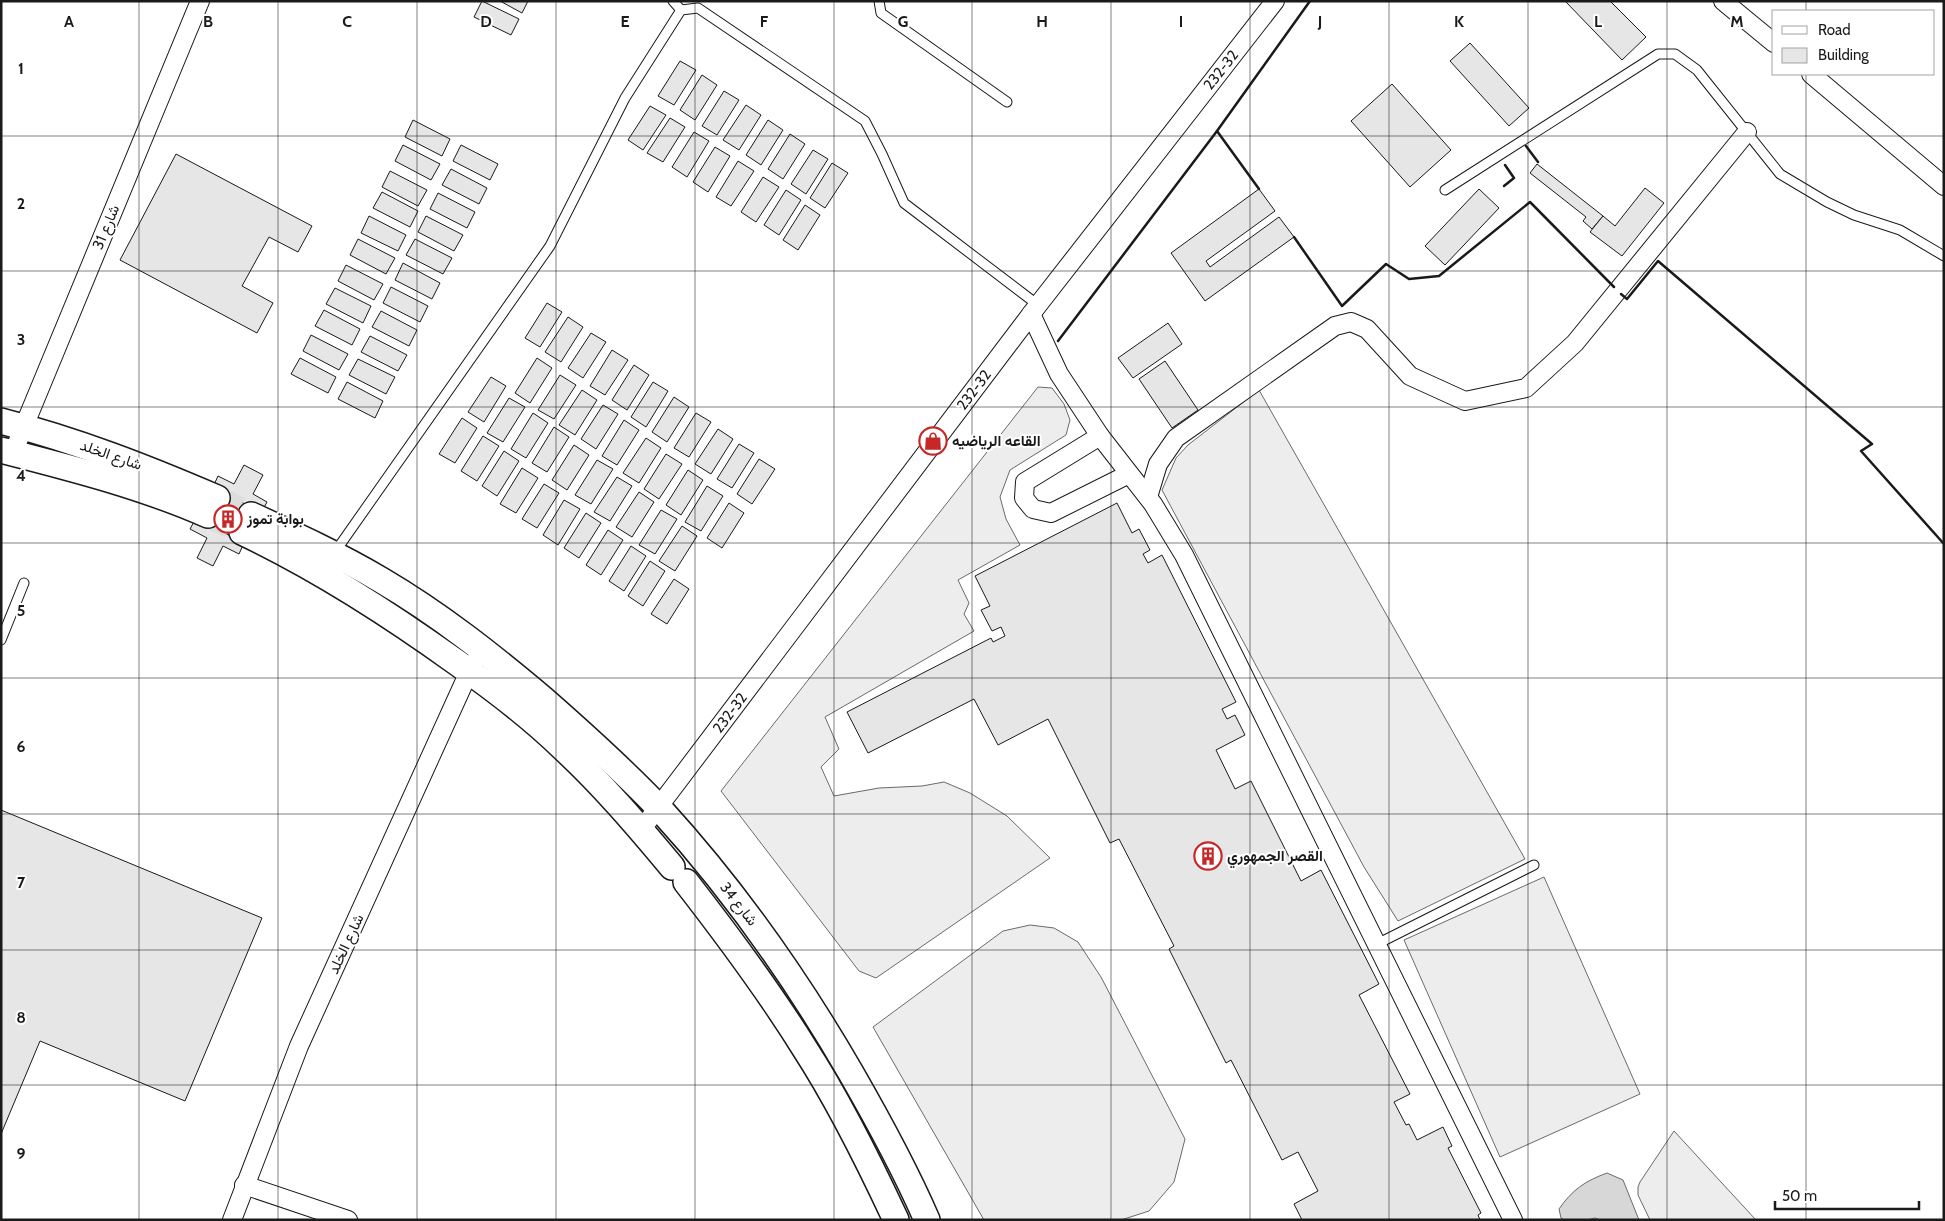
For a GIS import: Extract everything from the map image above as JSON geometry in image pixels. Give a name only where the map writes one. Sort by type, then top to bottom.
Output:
[{"type":"main road","name":"شارع الخلد","points":[[7,452],[106,478],[150,492],[213,506],[152,470],[94,449],[12,424]]},
{"type":"main road","points":[[247,524],[286,553],[327,563],[383,581],[432,613],[478,647]]},
{"type":"main road","points":[[327,563],[380,610],[470,672]]},
{"type":"main road","name":"شارع 34","points":[[478,647],[570,723],[658,808],[732,894],[801,990],[865,1097],[927,1220]]},
{"type":"main road","name":"شارع 34","points":[[470,672],[532,720],[616,801],[679,874],[728,936],[806,1050],[840,1109],[896,1220]]},
{"type":"street","name":"شارع 31","points":[[7,452],[12,424],[200,1]]},
{"type":"street","name":"232-32","points":[[641,830],[1035,309],[1275,1]]},
{"type":"street","points":[[1723,1],[1772,41]]},
{"type":"street","points":[[1813,75],[1944,186]]},
{"type":"street","points":[[1148,497],[1158,464],[1176,438],[1335,326],[1351,322],[1367,329],[1410,376],[1465,401],[1526,388],[1575,343],[1747,132]]},
{"type":"street","points":[[1035,309],[1059,374],[1100,436],[1148,497],[1184,555],[1513,1220]]},
{"type":"street","points":[[1100,436],[1025,482],[1024,498],[1033,509],[1051,513],[1129,474]]},
{"type":"street","name":"شارع الخلد","points":[[232,1220],[299,1046],[470,672],[478,647]]},
{"type":"street","points":[[244,1185],[348,1220]]},
{"type":"lane","points":[[673,1],[681,10]]},
{"type":"lane","points":[[879,1],[881,12],[1007,102]]},
{"type":"lane","points":[[681,10],[698,8],[865,121],[904,203],[1035,309]]},
{"type":"lane","points":[[327,563],[550,246],[625,98],[681,10]]},
{"type":"lane","points":[[1445,190],[1658,54],[1675,54],[1696,70],[1780,174],[1828,202],[1854,215],[1900,230],[1944,256]]},
{"type":"lane","points":[[1,640],[24,583]]},
{"type":"lane","points":[[1376,944],[1534,865]]},
{"type":"shaded area","points":[[1038,387],[1052,388],[1064,404],[1070,420],[1066,435],[1010,470],[1000,497],[1006,519],[1020,545],[958,580],[969,603],[964,614],[974,631],[825,717],[839,749],[821,767],[834,796],[879,788],[922,786],[944,782],[970,793],[1007,816],[1050,858],[876,978],[859,971],[721,791]]},
{"type":"shaded area","points":[[1259,390],[1525,859],[1398,921],[1364,867],[1162,490],[1176,458],[1188,445]]},
{"type":"shaded area","points":[[1544,877],[1640,1094],[1500,1157],[1404,940]]},
{"type":"shaded area","points":[[1030,925],[1054,928],[1078,942],[1101,977],[1185,1139],[1174,1182],[1149,1211],[1121,1220],[984,1220],[873,1027],[1003,931]]},
{"type":"shaded area","points":[[1674,1131],[1756,1220],[1650,1220],[1638,1195],[1638,1187]]},
{"type":"shaded area","points":[[1607,1173],[1623,1180],[1639,1220],[1600,1220],[1595,1218],[1564,1220],[1561,1218],[1559,1209],[1574,1191],[1592,1179]]},
{"type":"building","points":[[482,1],[519,19],[511,35],[474,17]]},
{"type":"building","points":[[500,1],[528,1],[522,13]]},
{"type":"building","points":[[1565,1],[1610,1],[1646,37],[1622,60]]},
{"type":"building","points":[[1470,43],[1529,108],[1509,126],[1450,61]]},
{"type":"building","points":[[680,61],[696,70],[674,105],[658,96]]},
{"type":"building","points":[[702,75],[717,85],[695,120],[680,110]]},
{"type":"building","points":[[1392,84],[1451,150],[1410,187],[1351,121]]},
{"type":"building","points":[[724,91],[739,100],[717,135],[702,126]]},
{"type":"building","points":[[746,105],[761,115],[739,150],[723,140]]},
{"type":"building","points":[[650,106],[666,115],[643,150],[628,140]]},
{"type":"building","points":[[670,118],[685,127],[663,162],[647,153]]},
{"type":"building","points":[[413,120],[450,139],[442,156],[405,137]]},
{"type":"building","points":[[768,120],[783,130],[761,165],[746,155]]},
{"type":"building","points":[[694,132],[709,141],[687,177],[672,167]]},
{"type":"building","points":[[790,134],[805,144],[783,179],[768,169]]},
{"type":"building","points":[[403,145],[440,164],[431,180],[395,161]]},
{"type":"building","points":[[461,145],[498,164],[490,180],[453,161]]},
{"type":"building","points":[[715,147],[730,156],[708,192],[693,182]]},
{"type":"building","points":[[813,150],[828,159],[806,194],[791,184]]},
{"type":"building","points":[[176,154],[312,226],[298,252],[269,237],[242,286],[273,303],[257,333],[120,260]]},
{"type":"building","points":[[738,161],[754,171],[731,206],[716,197]]},
{"type":"building","points":[[832,163],[848,173],[825,208],[810,198]]},
{"type":"building","points":[[1537,164],[1603,216],[1592,229],[1583,221],[1586,217],[1530,173]]},
{"type":"building","points":[[451,169],[487,188],[479,204],[442,185]]},
{"type":"building","points":[[390,171],[427,190],[418,206],[382,187]]},
{"type":"building","points":[[763,177],[779,187],[756,222],[741,212]]},
{"type":"building","points":[[1645,188],[1664,203],[1622,256],[1590,232],[1603,216],[1615,226]]},
{"type":"building","points":[[1259,189],[1275,211],[1206,261],[1210,267],[1279,217],[1294,237],[1205,301],[1171,253]]},
{"type":"building","points":[[1479,189],[1499,208],[1445,265],[1425,246]]},
{"type":"building","points":[[786,190],[801,200],[779,235],[764,225]]},
{"type":"building","points":[[382,192],[418,211],[410,227],[373,208]]},
{"type":"building","points":[[438,193],[475,212],[467,228],[430,209]]},
{"type":"building","points":[[805,205],[820,215],[798,250],[783,240]]},
{"type":"building","points":[[369,216],[406,235],[398,251],[361,233]]},
{"type":"building","points":[[426,216],[463,235],[454,251],[418,232]]},
{"type":"building","points":[[358,239],[395,258],[386,274],[350,255]]},
{"type":"building","points":[[415,239],[452,258],[443,274],[406,255]]},
{"type":"building","points":[[403,263],[440,283],[432,299],[395,280]]},
{"type":"building","points":[[346,265],[383,284],[374,300],[338,281]]},
{"type":"building","points":[[391,287],[428,306],[420,322],[383,303]]},
{"type":"building","points":[[335,288],[371,306],[363,323],[326,304]]},
{"type":"building","points":[[547,303],[562,312],[540,347],[525,338]]},
{"type":"building","points":[[324,310],[360,329],[352,345],[315,326]]},
{"type":"building","points":[[381,311],[417,330],[409,346],[372,327]]},
{"type":"building","points":[[568,317],[583,327],[561,362],[545,352]]},
{"type":"building","points":[[1168,323],[1182,344],[1133,378],[1118,358]]},
{"type":"building","points":[[591,333],[606,342],[583,378],[568,368]]},
{"type":"building","points":[[311,335],[348,354],[339,370],[303,351]]},
{"type":"building","points":[[370,336],[407,355],[398,371],[361,352]]},
{"type":"building","points":[[612,350],[628,360],[605,395],[590,386]]},
{"type":"building","points":[[300,358],[336,377],[328,393],[291,374]]},
{"type":"building","points":[[537,358],[552,368],[530,403],[515,393]]},
{"type":"building","points":[[358,359],[395,377],[386,394],[349,375]]},
{"type":"building","points":[[1165,361],[1198,410],[1172,428],[1139,379]]},
{"type":"building","points":[[634,365],[649,375],[627,410],[612,400]]},
{"type":"building","points":[[560,375],[576,385],[554,419],[538,410]]},
{"type":"building","points":[[491,377],[506,386],[484,422],[468,412]]},
{"type":"building","points":[[347,382],[383,401],[375,418],[338,399]]},
{"type":"building","points":[[653,382],[668,391],[646,427],[631,417]]},
{"type":"building","points":[[582,390],[597,400],[575,435],[559,425]]},
{"type":"building","points":[[674,397],[689,407],[667,442],[652,432]]},
{"type":"building","points":[[509,398],[525,407],[503,442],[487,433]]},
{"type":"building","points":[[603,405],[618,414],[596,449],[581,439]]},
{"type":"building","points":[[533,413],[548,423],[526,458],[511,449]]},
{"type":"building","points":[[696,413],[711,422],[689,457],[674,448]]},
{"type":"building","points":[[462,418],[477,428],[455,463],[439,454]]},
{"type":"building","points":[[624,420],[639,430],[617,465],[602,456]]},
{"type":"building","points":[[554,427],[569,437],[547,472],[532,463]]},
{"type":"building","points":[[718,429],[733,439],[711,474],[695,464]]},
{"type":"building","points":[[483,436],[499,446],[477,481],[461,471]]},
{"type":"building","points":[[646,438],[661,448],[639,483],[623,473]]},
{"type":"building","points":[[739,444],[754,453],[732,488],[717,479]]},
{"type":"building","points":[[574,445],[589,455],[567,490],[552,480]]},
{"type":"building","points":[[504,451],[519,461],[497,496],[482,486]]},
{"type":"building","points":[[666,454],[682,464],[659,499],[644,489]]},
{"type":"building","points":[[759,459],[775,469],[752,504],[737,494]]},
{"type":"building","points":[[597,460],[613,469],[591,504],[575,495]]},
{"type":"building","points":[[244,465],[263,475],[253,494],[267,502],[261,513],[213,487],[218,476],[234,484]]},
{"type":"building","points":[[522,468],[538,478],[516,513],[500,504]]},
{"type":"building","points":[[688,470],[703,480],[681,515],[666,505]]},
{"type":"building","points":[[617,477],[632,486],[610,521],[594,512]]},
{"type":"building","points":[[544,484],[559,493],[537,528],[522,519]]},
{"type":"building","points":[[707,486],[723,496],[701,531],[685,522]]},
{"type":"building","name":"بوابة تموز","points":[[221,491],[254,509],[238,540],[205,523]]},
{"type":"building","points":[[639,492],[654,502],[632,537],[616,527]]},
{"type":"building","points":[[564,500],[580,509],[558,545],[543,535]]},
{"type":"building","points":[[729,503],[744,513],[722,548],[707,538]]},
{"type":"building","name":"القصر الجمهوري","points":[[1117,503],[1132,533],[1139,529],[1150,550],[1143,554],[1148,563],[1162,555],[1236,702],[1222,709],[1227,719],[1235,715],[1245,735],[1216,750],[1235,789],[1251,781],[1301,881],[1321,870],[1379,984],[1359,995],[1410,1094],[1394,1102],[1406,1125],[1409,1124],[1417,1140],[1443,1127],[1452,1146],[1448,1148],[1481,1213],[1478,1215],[1480,1220],[1302,1220],[1294,1204],[1318,1191],[1298,1152],[1282,1160],[1231,1060],[1226,1063],[1169,949],[1174,946],[1119,839],[1110,843],[1048,719],[998,745],[974,699],[868,753],[847,712],[991,638],[993,642],[1005,636],[1001,627],[992,631],[981,610],[990,606],[975,576]]},
{"type":"building","points":[[661,510],[677,519],[655,554],[639,545]]},
{"type":"building","points":[[586,513],[601,523],[579,558],[564,548]]},
{"type":"building","points":[[196,518],[244,543],[239,554],[223,546],[213,566],[197,558],[207,538],[190,529]]},
{"type":"building","points":[[682,526],[697,536],[675,571],[659,561]]},
{"type":"building","points":[[608,530],[623,540],[601,575],[586,565]]},
{"type":"building","points":[[631,546],[646,556],[624,591],[609,581]]},
{"type":"building","points":[[650,561],[665,571],[643,606],[628,596]]},
{"type":"building","points":[[674,579],[689,589],[667,624],[651,614]]},
{"type":"building","points":[[1,810],[262,918],[185,1101],[40,1041],[1,1134]]},
{"type":"tunnel","points":[[217,498],[251,515]]},
{"type":"tunnel","points":[[208,515],[242,532]]},
{"type":"wall","points":[[1058,341],[1217,131],[1310,1]]},
{"type":"wall","points":[[1217,131],[1259,189]]},
{"type":"wall","points":[[1526,146],[1538,162]]},
{"type":"wall","points":[[1504,186],[1514,178],[1505,165]]},
{"type":"wall","points":[[1294,237],[1342,306],[1386,264],[1409,279],[1439,276],[1530,202],[1614,287]]},
{"type":"wall","points":[[1621,294],[1627,299],[1658,261],[1872,444],[1861,451],[1944,544]]},
{"type":"place","name":"القاعه الرياضيه","points":[[933,441]]},
{"type":"place","name":"بوابة تموز","points":[[228,519]]},
{"type":"place","name":"القصر الجمهوري","points":[[1208,856]]}]
